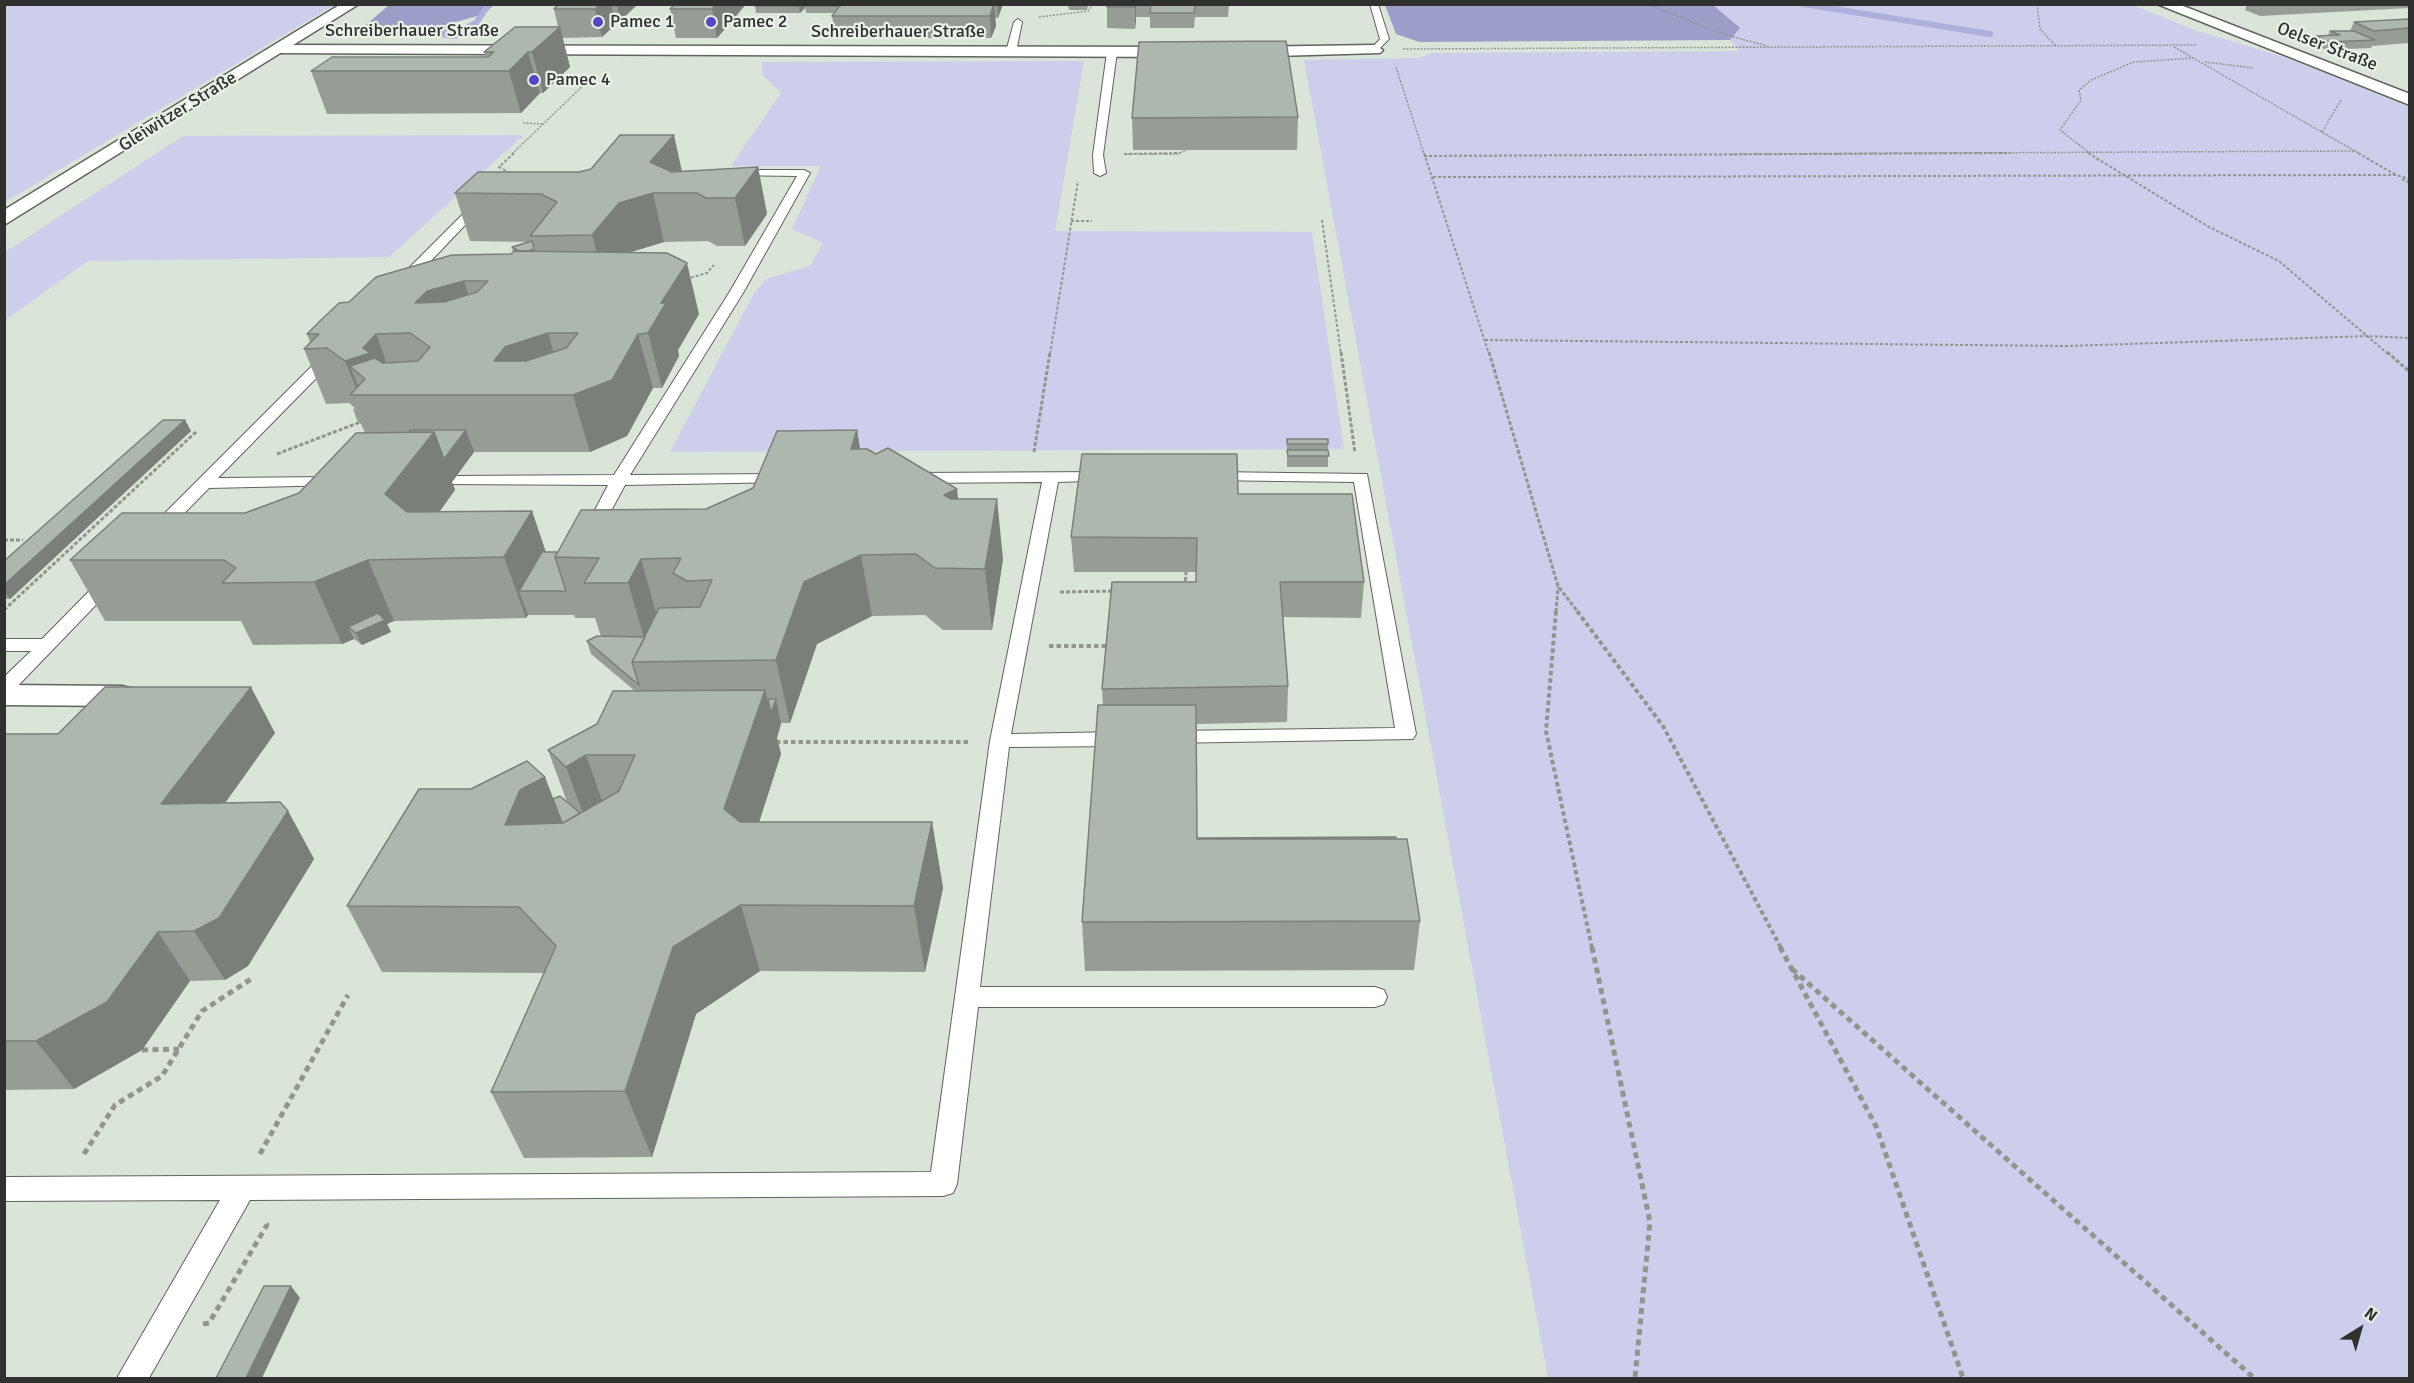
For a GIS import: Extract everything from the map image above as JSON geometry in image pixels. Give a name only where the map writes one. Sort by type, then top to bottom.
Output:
[{"type":"street","name":"Gleiwitzer Straße","points":[[4,219],[352,4]]},
{"type":"street","name":"Oelser Straße","points":[[2164,4],[2409,100]]},
{"type":"street","name":"Schreiberhauer Straße","points":[[278,50],[1205,52]]},
{"type":"street","points":[[1229,52],[1375,50]]},
{"type":"street","points":[[4,695],[122,696]]},
{"type":"lane","points":[[1374,4],[1385,39],[1375,50]]},
{"type":"lane","points":[[1011,52],[1018,22]]},
{"type":"lane","points":[[1100,173],[1098,155],[1112,52]]},
{"type":"lane","points":[[396,289],[510,173]]},
{"type":"lane","points":[[581,552],[619,480],[736,293],[804,173],[722,173]]},
{"type":"lane","points":[[146,542],[346,339]]},
{"type":"lane","points":[[4,1189],[241,1190],[943,1184],[1000,741],[1029,593],[1042,477]]},
{"type":"lane","points":[[891,478],[1123,477]]},
{"type":"lane","points":[[1000,741],[1406,734],[1361,477],[1194,477]]},
{"type":"lane","points":[[452,481],[796,478]]},
{"type":"lane","points":[[204,483],[347,482]]},
{"type":"lane","points":[[4,689],[122,568]]},
{"type":"lane","points":[[4,645],[47,645]]},
{"type":"lane","points":[[968,997],[1375,997]]},
{"type":"lane","points":[[132,1378],[241,1190]]},
{"type":"path","points":[[1018,22],[1034,17],[1088,11],[1093,4]]},
{"type":"path","points":[[1647,4],[1719,33],[1773,47]]},
{"type":"path","points":[[2037,4],[2040,29],[2056,46]]},
{"type":"path","points":[[1438,48],[2206,45]]},
{"type":"path","points":[[2173,46],[2409,181]]},
{"type":"path","points":[[1375,50],[1393,58],[1485,340],[1558,586],[1663,726],[1876,1126],[1963,1378]]},
{"type":"path","points":[[2194,58],[2134,62],[2091,80],[2079,90],[2081,100],[2060,130],[2087,153],[2209,227],[2279,261],[2409,372]]},
{"type":"path","points":[[510,173],[499,167],[592,77]]},
{"type":"path","points":[[2322,132],[2354,78]]},
{"type":"path","points":[[523,123],[544,124]]},
{"type":"path","points":[[1424,156],[2356,151]]},
{"type":"path","points":[[1432,177],[2396,175]]},
{"type":"path","points":[[1042,477],[1034,450],[1071,221],[1092,220]]},
{"type":"path","points":[[1322,220],[1355,455],[1361,477]]},
{"type":"path","points":[[676,279],[707,273],[714,265]]},
{"type":"path","points":[[1485,340],[2067,346],[2367,336],[2409,338]]},
{"type":"path","points":[[271,457],[369,419]]},
{"type":"path","points":[[4,610],[197,431]]},
{"type":"path","points":[[4,540],[23,540]]},
{"type":"path","points":[[1185,591],[1186,572]]},
{"type":"path","points":[[1558,586],[1545,731],[1650,1222],[1635,1378]]},
{"type":"path","points":[[1029,593],[1116,591]]},
{"type":"path","points":[[1019,647],[1112,646]]},
{"type":"path","points":[[776,742],[1000,741]]},
{"type":"path","points":[[1790,967],[2254,1378]]},
{"type":"path","points":[[62,1190],[115,1105],[162,1076],[202,1011],[251,979]]},
{"type":"path","points":[[241,1190],[348,995]]},
{"type":"path","points":[[142,1050],[179,1049]]},
{"type":"shaded area","points":[[5,4],[334,4],[334,5],[5,202]]},
{"type":"shaded area","points":[[2130,4],[2197,31],[2284,57],[2409,107],[2409,1378],[1548,1378],[1304,60],[1419,58],[1431,53],[1739,51],[1730,40],[1739,28],[1713,5]]},
{"type":"shaded area","points":[[389,5],[494,5],[484,14],[403,37],[353,36]]},
{"type":"shaded area","points":[[1385,5],[1713,5],[1740,28],[1730,40],[1419,42],[1396,34]]},
{"type":"shaded area","points":[[483,26],[495,30],[477,36],[452,39],[423,34],[438,29]]},
{"type":"shaded area","points":[[1084,61],[1055,231],[1312,232],[1344,449],[670,452],[754,293],[766,279],[810,266],[823,243],[792,229],[821,166],[731,166],[781,93],[762,74],[762,62]]},
{"type":"shaded area","points":[[524,135],[389,257],[88,261],[5,320],[5,252],[183,136]]},
{"type":"building","points":[[559,4],[601,4],[595,9],[554,9]]},
{"type":"building","points":[[675,4],[716,4],[712,9],[670,9]]},
{"type":"building","points":[[756,4],[800,4],[799,6],[755,6]]},
{"type":"building","points":[[806,4],[841,4],[840,6],[805,6]]},
{"type":"building","points":[[841,4],[994,4],[990,16],[832,16]]},
{"type":"building","points":[[1107,4],[1135,4],[1135,7],[1107,7]]},
{"type":"building","points":[[1151,4],[1195,4],[1194,13],[1150,13]]},
{"type":"building","points":[[2409,19],[2409,28],[2374,31],[2354,22]]},
{"type":"building","points":[[515,27],[560,27],[532,52],[528,52],[509,71],[311,71],[332,57],[488,57],[494,52],[484,52]]},
{"type":"building","points":[[2330,31],[2354,31],[2375,40],[2329,42],[2316,36],[2340,35]]},
{"type":"building","points":[[1286,41],[1298,117],[1132,118],[1139,42]]},
{"type":"building","points":[[620,135],[674,135],[650,162],[672,172],[758,167],[735,198],[706,198],[697,193],[653,193],[619,203],[592,235],[530,236],[557,202],[541,194],[455,193],[478,172],[579,172],[591,169]]},
{"type":"building","points":[[532,241],[534,249],[528,251],[519,251],[512,247]]},
{"type":"building","points":[[514,251],[667,253],[687,263],[661,303],[666,303],[648,333],[638,334],[612,380],[573,395],[350,395],[365,379],[350,366],[375,358],[383,363],[418,361],[430,347],[410,333],[376,334],[363,348],[370,353],[345,361],[327,348],[304,349],[319,334],[307,334],[339,303],[349,302],[376,277],[452,255],[511,254]],"holes":[[[464,281],[488,281],[477,292],[444,302],[415,303],[427,291]],[[548,333],[578,333],[566,348],[526,361],[494,361],[505,347]]]},
{"type":"building","points":[[163,420],[185,420],[4,585],[4,561]]},
{"type":"building","points":[[410,430],[466,430],[444,459],[434,432],[409,432]]},
{"type":"building","points":[[857,430],[851,449],[867,449],[876,454],[888,448],[957,489],[944,495],[951,499],[997,499],[985,569],[935,568],[916,554],[861,555],[804,582],[776,660],[632,662],[659,608],[700,607],[712,580],[687,581],[673,573],[681,558],[641,559],[628,583],[584,583],[599,558],[555,557],[581,510],[706,509],[753,488],[777,431]]},
{"type":"building","points":[[434,432],[385,494],[407,512],[532,511],[504,557],[368,560],[314,582],[222,583],[236,568],[224,560],[70,560],[122,513],[245,513],[299,493],[356,433]]},
{"type":"building","points":[[1287,439],[1328,439],[1328,444],[1287,444]]},
{"type":"building","points":[[1287,450],[1328,450],[1329,456],[1288,456]]},
{"type":"building","points":[[1082,454],[1237,454],[1238,494],[1352,494],[1364,582],[1280,582],[1288,686],[1102,689],[1112,582],[1196,582],[1197,538],[1071,537]]},
{"type":"building","points":[[542,552],[557,552],[555,557],[566,591],[519,591]]},
{"type":"building","points":[[378,613],[385,620],[356,633],[348,627]]},
{"type":"building","points":[[597,636],[645,637],[632,662],[639,685],[587,641]]},
{"type":"building","points":[[105,687],[251,687],[161,804],[280,802],[288,811],[219,918],[194,931],[158,932],[107,1002],[36,1041],[4,1041],[4,734],[58,734]]},
{"type":"building","points":[[765,690],[724,809],[740,822],[932,822],[914,906],[741,905],[673,947],[625,1091],[491,1092],[556,946],[519,907],[347,906],[419,789],[471,789],[527,761],[545,777],[520,790],[505,825],[563,823],[619,791],[635,755],[586,755],[566,767],[548,750],[597,724],[613,691]]},
{"type":"building","points":[[768,699],[776,699],[771,713]]},
{"type":"building","points":[[1098,705],[1196,705],[1197,839],[1407,839],[1420,921],[1082,922]]},
{"type":"building","points":[[560,796],[580,813],[563,823],[553,799]]},
{"type":"building","points":[[1396,837],[1396,839],[1197,839],[1197,838]]},
{"type":"building","points":[[264,1286],[291,1286],[246,1378],[216,1378]]},
{"type":"waterway","points":[[468,27],[476,23],[489,4]]},
{"type":"waterway","points":[[1803,4],[1990,34]]},
{"type":"place","name":"Pamec 1","points":[[598,22]]},
{"type":"place","name":"Pamec 2","points":[[711,22]]},
{"type":"place","name":"Pamec 4","points":[[534,80]]}]
